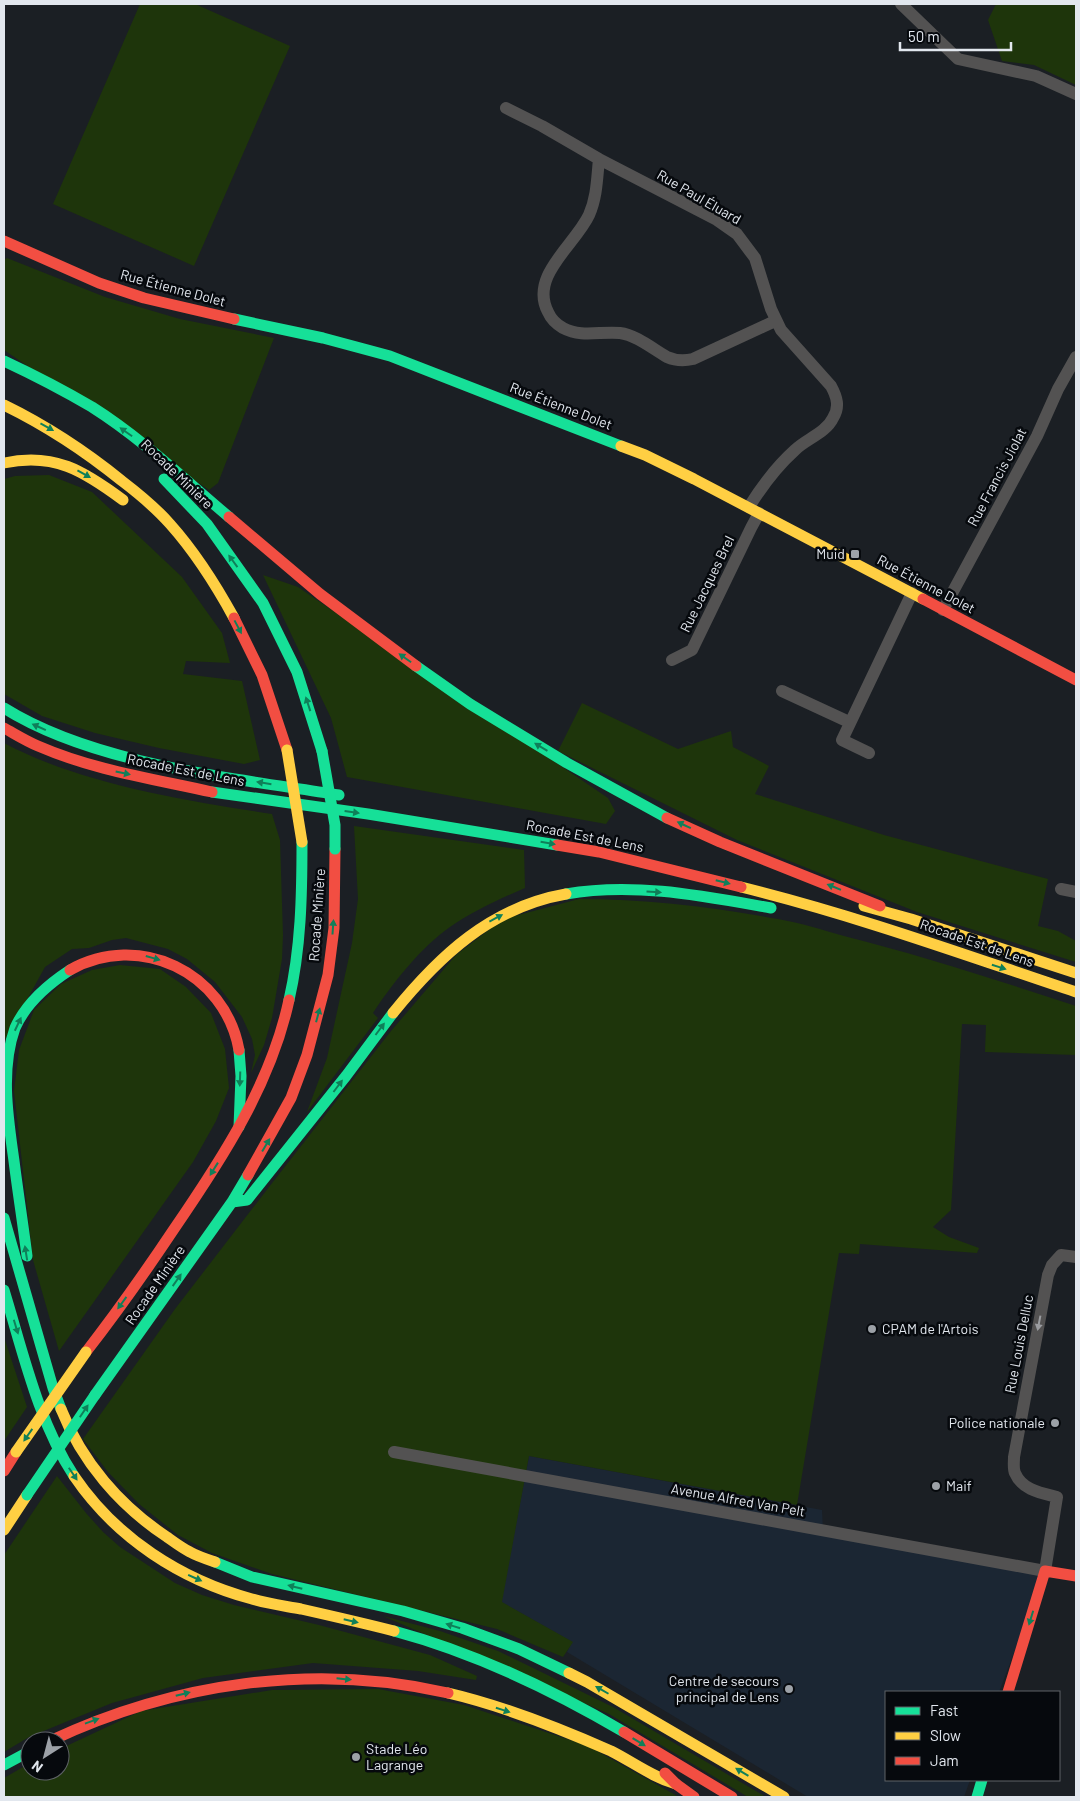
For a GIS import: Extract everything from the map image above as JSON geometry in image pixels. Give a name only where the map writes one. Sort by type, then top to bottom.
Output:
[{"type":"main road","name":"Rue Étienne Dolet","points":[[4,241],[81,275],[144,298],[324,338],[390,356],[646,455],[1076,680]]},
{"type":"main road","points":[[4,361],[41,378],[93,408],[143,444],[320,594],[399,654],[470,704],[567,763],[664,816],[720,842],[911,918]]},
{"type":"main road","name":"Rocade Minière","points":[[4,405],[60,434],[95,459],[139,494],[164,519],[195,556],[223,598],[261,674],[287,750],[302,842],[302,889],[298,954],[281,1030],[253,1102],[196,1197],[4,1471]]},
{"type":"main road","points":[[4,463],[31,459],[57,461],[89,476],[135,509]]},
{"type":"main road","name":"Rocade Minière","points":[[4,1530],[95,1395],[232,1202],[270,1138],[291,1098],[307,1055],[328,975],[334,928],[335,825],[322,751],[297,672],[263,603],[207,524],[175,489],[154,470]]},
{"type":"main road","points":[[157,526],[195,556]]},
{"type":"main road","name":"Rocade Est de Lens","points":[[4,708],[26,720],[77,741],[164,766],[348,796]]},
{"type":"main road","name":"Rocade Est de Lens","points":[[4,728],[37,746],[76,760],[110,770],[219,794],[368,814],[600,852],[791,899],[879,926],[1076,992]]},
{"type":"main road","points":[[232,1202],[247,1200],[325,1103],[387,1020],[432,967],[458,943],[483,925],[508,911],[522,906],[558,896],[587,891],[624,890],[694,895],[782,910],[953,952]]},
{"type":"main road","name":"Rocade Est de Lens","points":[[818,894],[911,918],[1076,973]]},
{"type":"main road","points":[[43,1353],[27,1256],[5,1094],[6,1068],[10,1044],[17,1022],[30,1002],[45,987],[65,972],[89,961],[116,955],[142,955],[166,962],[189,975],[207,987],[222,1004],[238,1042],[241,1064],[239,1127]]},
{"type":"main road","points":[[4,1218],[53,1388],[65,1419],[84,1455],[101,1478],[125,1504],[150,1526],[189,1552],[252,1577],[403,1610],[462,1628],[519,1650],[587,1682],[784,1797]]},
{"type":"main road","points":[[4,1290],[38,1397],[52,1434],[69,1468],[106,1517],[132,1541],[177,1570],[244,1597],[377,1626],[428,1641],[490,1664],[567,1700],[732,1797]]},
{"type":"main road","points":[[1008,1691],[1045,1571]]},
{"type":"main road","name":"Avenue Alfred Van Pelt","points":[[1045,1571],[1076,1576]]},
{"type":"main road","points":[[70,1732],[136,1706],[203,1689],[271,1680],[333,1678],[418,1686],[468,1698],[530,1718],[612,1752],[660,1779],[676,1784]]},
{"type":"main road","points":[[567,1700],[591,1724],[660,1768],[676,1784],[694,1797]]},
{"type":"main road","points":[[4,1766],[20,1757]]},
{"type":"main road","points":[[976,1797],[982,1781]]},
{"type":"street","points":[[904,5],[958,59],[1036,76],[1076,94]]},
{"type":"street","name":"Rue Paul Éluard","points":[[506,108],[542,126],[598,159],[717,220],[737,234],[755,258],[775,321],[831,386],[836,396],[836,411],[829,425],[804,442],[766,481],[754,510]]},
{"type":"street","points":[[598,159],[595,195],[588,217],[578,234],[554,263],[546,278],[543,300],[552,319],[571,332],[582,334],[625,334],[667,357],[686,361],[775,321]]},
{"type":"street","name":"Rue Francis Jiolat","points":[[943,610],[1076,357]]},
{"type":"street","name":"Rue Jacques Brel","points":[[672,660],[692,650],[750,528],[754,510]]},
{"type":"street","points":[[869,753],[842,740],[912,594]]},
{"type":"street","points":[[782,691],[849,722]]},
{"type":"street","points":[[1061,889],[1076,892]]},
{"type":"street","name":"Rue Louis Delluc","points":[[1045,1571],[1057,1497],[1039,1493],[1023,1486],[1014,1472],[1014,1457],[1048,1275],[1052,1265],[1061,1255],[1076,1257]]},
{"type":"street","name":"Avenue Alfred Van Pelt","points":[[394,1452],[1045,1571]]},
{"type":"shaded area","points":[[529,1456],[822,1510],[823,1530],[1045,1571],[999,1691],[885,1691],[885,1781],[970,1781],[964,1797],[808,1797],[567,1652],[572,1642],[501,1602]]},
{"type":"green space","points":[[140,4],[195,4],[290,46],[194,266],[53,204]]},
{"type":"green space","points":[[996,4],[1076,4],[1076,85],[1034,65],[1002,61],[988,20]]},
{"type":"green space","points":[[7,258],[105,297],[180,319],[274,338],[218,483],[209,490],[4,350],[4,260]]},
{"type":"green space","points":[[49,475],[92,492],[182,577],[222,633],[230,663],[186,661],[183,674],[242,681],[260,760],[244,764],[159,748],[95,733],[42,716],[4,694],[4,479],[15,476]]},
{"type":"green space","points":[[263,575],[298,587],[608,798],[615,811],[606,824],[347,777],[331,718]]},
{"type":"green space","points":[[582,703],[678,749],[731,731],[733,747],[769,766],[755,794],[884,835],[1048,879],[1038,926],[1058,931],[1076,941],[1076,962],[917,912],[737,840],[558,751]]},
{"type":"green space","points":[[4,743],[66,770],[100,780],[170,797],[272,814],[280,840],[282,959],[272,1018],[264,1045],[251,1073],[255,1055],[252,1039],[242,1017],[215,982],[187,959],[168,949],[126,938],[112,940],[89,948],[72,949],[45,967],[4,1041]]},
{"type":"green space","points":[[354,826],[524,850],[525,888],[459,921],[439,935],[418,955],[398,978],[373,1013],[378,1018],[307,1112],[327,1058],[352,943],[358,899]]},
{"type":"green space","points":[[579,899],[679,904],[787,921],[903,952],[990,978],[1076,1006],[1076,1055],[985,1052],[986,1025],[962,1024],[951,1210],[933,1227],[949,1237],[979,1248],[977,1253],[860,1244],[859,1254],[839,1253],[797,1505],[529,1456],[502,1602],[573,1642],[563,1657],[497,1629],[272,1574],[212,1553],[178,1535],[139,1504],[108,1472],[83,1439],[175,1309],[269,1187],[391,1031],[456,955],[503,919]]},
{"type":"green space","points":[[120,965],[160,969],[186,987],[211,1013],[225,1049],[229,1088],[216,1121],[193,1162],[59,1351],[33,1260],[14,1091],[19,1050],[34,1010],[61,984],[92,970]]},
{"type":"green space","points":[[4,1337],[27,1407],[4,1441]]},
{"type":"green space","points":[[57,1476],[103,1532],[120,1547],[175,1583],[202,1595],[234,1605],[319,1625],[430,1655],[477,1676],[476,1680],[418,1671],[313,1663],[203,1678],[112,1703],[44,1731],[20,1731],[20,1742],[4,1752],[4,1555]]},
{"type":"green space","points":[[383,1616],[440,1631],[498,1651],[613,1707],[766,1797],[748,1797],[609,1714]]},
{"type":"green space","name":"Stade Léo Lagrange","points":[[378,1689],[464,1705],[588,1746],[679,1797],[4,1797],[4,1778],[20,1769],[20,1781],[70,1781],[70,1744],[141,1711],[272,1690]]},
{"type":"traffic: fast","points":[[234,319],[323,338],[390,356],[621,446]]},
{"type":"traffic: fast","points":[[4,361],[92,407],[110,419],[162,459],[229,517]]},
{"type":"traffic: fast","points":[[164,479],[207,524],[263,603],[297,672],[322,751]]},
{"type":"traffic: fast","points":[[416,666],[470,704],[567,763],[667,818]]},
{"type":"traffic: fast","points":[[4,708],[40,727],[80,743],[122,756],[211,775],[339,795]]},
{"type":"traffic: fast","points":[[322,751],[335,825],[335,849]]},
{"type":"traffic: fast","points":[[212,792],[368,814],[557,845]]},
{"type":"traffic: fast","points":[[289,1000],[298,941],[302,842]]},
{"type":"traffic: fast","points":[[566,894],[617,889],[643,890],[694,895],[771,908]]},
{"type":"traffic: fast","points":[[27,1256],[8,1111],[7,1077],[10,1044],[15,1028],[25,1010],[45,988],[70,970]]},
{"type":"traffic: fast","points":[[232,1202],[247,1200],[346,1076],[393,1013]]},
{"type":"traffic: fast","points":[[239,1050],[241,1076],[239,1127]]},
{"type":"traffic: fast","points":[[95,1395],[232,1202],[248,1175]]},
{"type":"traffic: fast","points":[[4,1218],[53,1388],[61,1409]]},
{"type":"traffic: fast","points":[[4,1290],[41,1409],[61,1455],[74,1476]]},
{"type":"traffic: fast","points":[[27,1495],[95,1395]]},
{"type":"traffic: fast","points":[[215,1562],[252,1577],[403,1611],[462,1628],[519,1649],[569,1673]]},
{"type":"traffic: fast","points":[[394,1631],[484,1661],[569,1701],[624,1732]]},
{"type":"traffic: fast","points":[[4,1765],[20,1756]]},
{"type":"traffic: fast","points":[[977,1797],[982,1781]]},
{"type":"traffic: slow","points":[[4,405],[80,449],[153,507],[170,524],[196,557],[234,618]]},
{"type":"traffic: slow","points":[[621,446],[645,455],[694,479],[923,599]]},
{"type":"traffic: slow","points":[[4,463],[22,460],[53,462],[95,480],[123,500]]},
{"type":"traffic: slow","points":[[287,750],[302,842]]},
{"type":"traffic: slow","points":[[741,887],[868,923],[1076,992]]},
{"type":"traffic: slow","points":[[393,1013],[429,972],[448,954],[490,922],[514,910],[566,894]]},
{"type":"traffic: slow","points":[[864,906],[911,919],[1076,973]]},
{"type":"traffic: slow","points":[[16,1452],[86,1352]]},
{"type":"traffic: slow","points":[[61,1409],[91,1465],[118,1497],[150,1525],[178,1545],[196,1555],[215,1562]]},
{"type":"traffic: slow","points":[[74,1476],[110,1519],[130,1537],[152,1554],[200,1580],[258,1601],[394,1631]]},
{"type":"traffic: slow","points":[[4,1530],[27,1495]]},
{"type":"traffic: slow","points":[[569,1673],[784,1797]]},
{"type":"traffic: slow","points":[[448,1693],[490,1704],[551,1726],[611,1751],[651,1773],[676,1784]]},
{"type":"traffic: jam","points":[[4,241],[99,283],[144,298],[234,319]]},
{"type":"traffic: jam","points":[[229,517],[320,594],[416,666]]},
{"type":"traffic: jam","points":[[923,599],[1076,680]]},
{"type":"traffic: jam","points":[[234,618],[262,675],[287,750]]},
{"type":"traffic: jam","points":[[4,728],[38,746],[102,768],[212,792]]},
{"type":"traffic: jam","points":[[667,818],[720,842],[880,906]]},
{"type":"traffic: jam","points":[[557,845],[599,852],[741,887]]},
{"type":"traffic: jam","points":[[248,1175],[291,1098],[307,1055],[328,975],[334,928],[335,849]]},
{"type":"traffic: jam","points":[[70,970],[96,959],[124,955],[150,958],[175,966],[198,980],[216,999],[231,1023],[239,1050]]},
{"type":"traffic: jam","points":[[86,1352],[153,1260],[227,1148],[243,1120],[270,1061],[281,1031],[289,1000]]},
{"type":"traffic: jam","points":[[4,1471],[16,1452]]},
{"type":"traffic: jam","points":[[1008,1691],[1045,1571],[1076,1576]]},
{"type":"traffic: jam","points":[[70,1732],[145,1705],[195,1692],[245,1684],[296,1679],[347,1679],[397,1684],[448,1693]]},
{"type":"traffic: jam","points":[[624,1732],[732,1797]]},
{"type":"traffic: jam","points":[[665,1773],[694,1797]]},
{"type":"place","name":"Muid","points":[[855,554]]},
{"type":"place","name":"CPAM de l'Artois","points":[[872,1329]]},
{"type":"place","name":"Police nationale","points":[[1055,1423]]},
{"type":"place","name":"Maif","points":[[936,1486]]},
{"type":"place","name":"Centre de secours principal de Lens","points":[[789,1689]]},
{"type":"place","name":"Stade Léo Lagrange","points":[[356,1757]]}]
